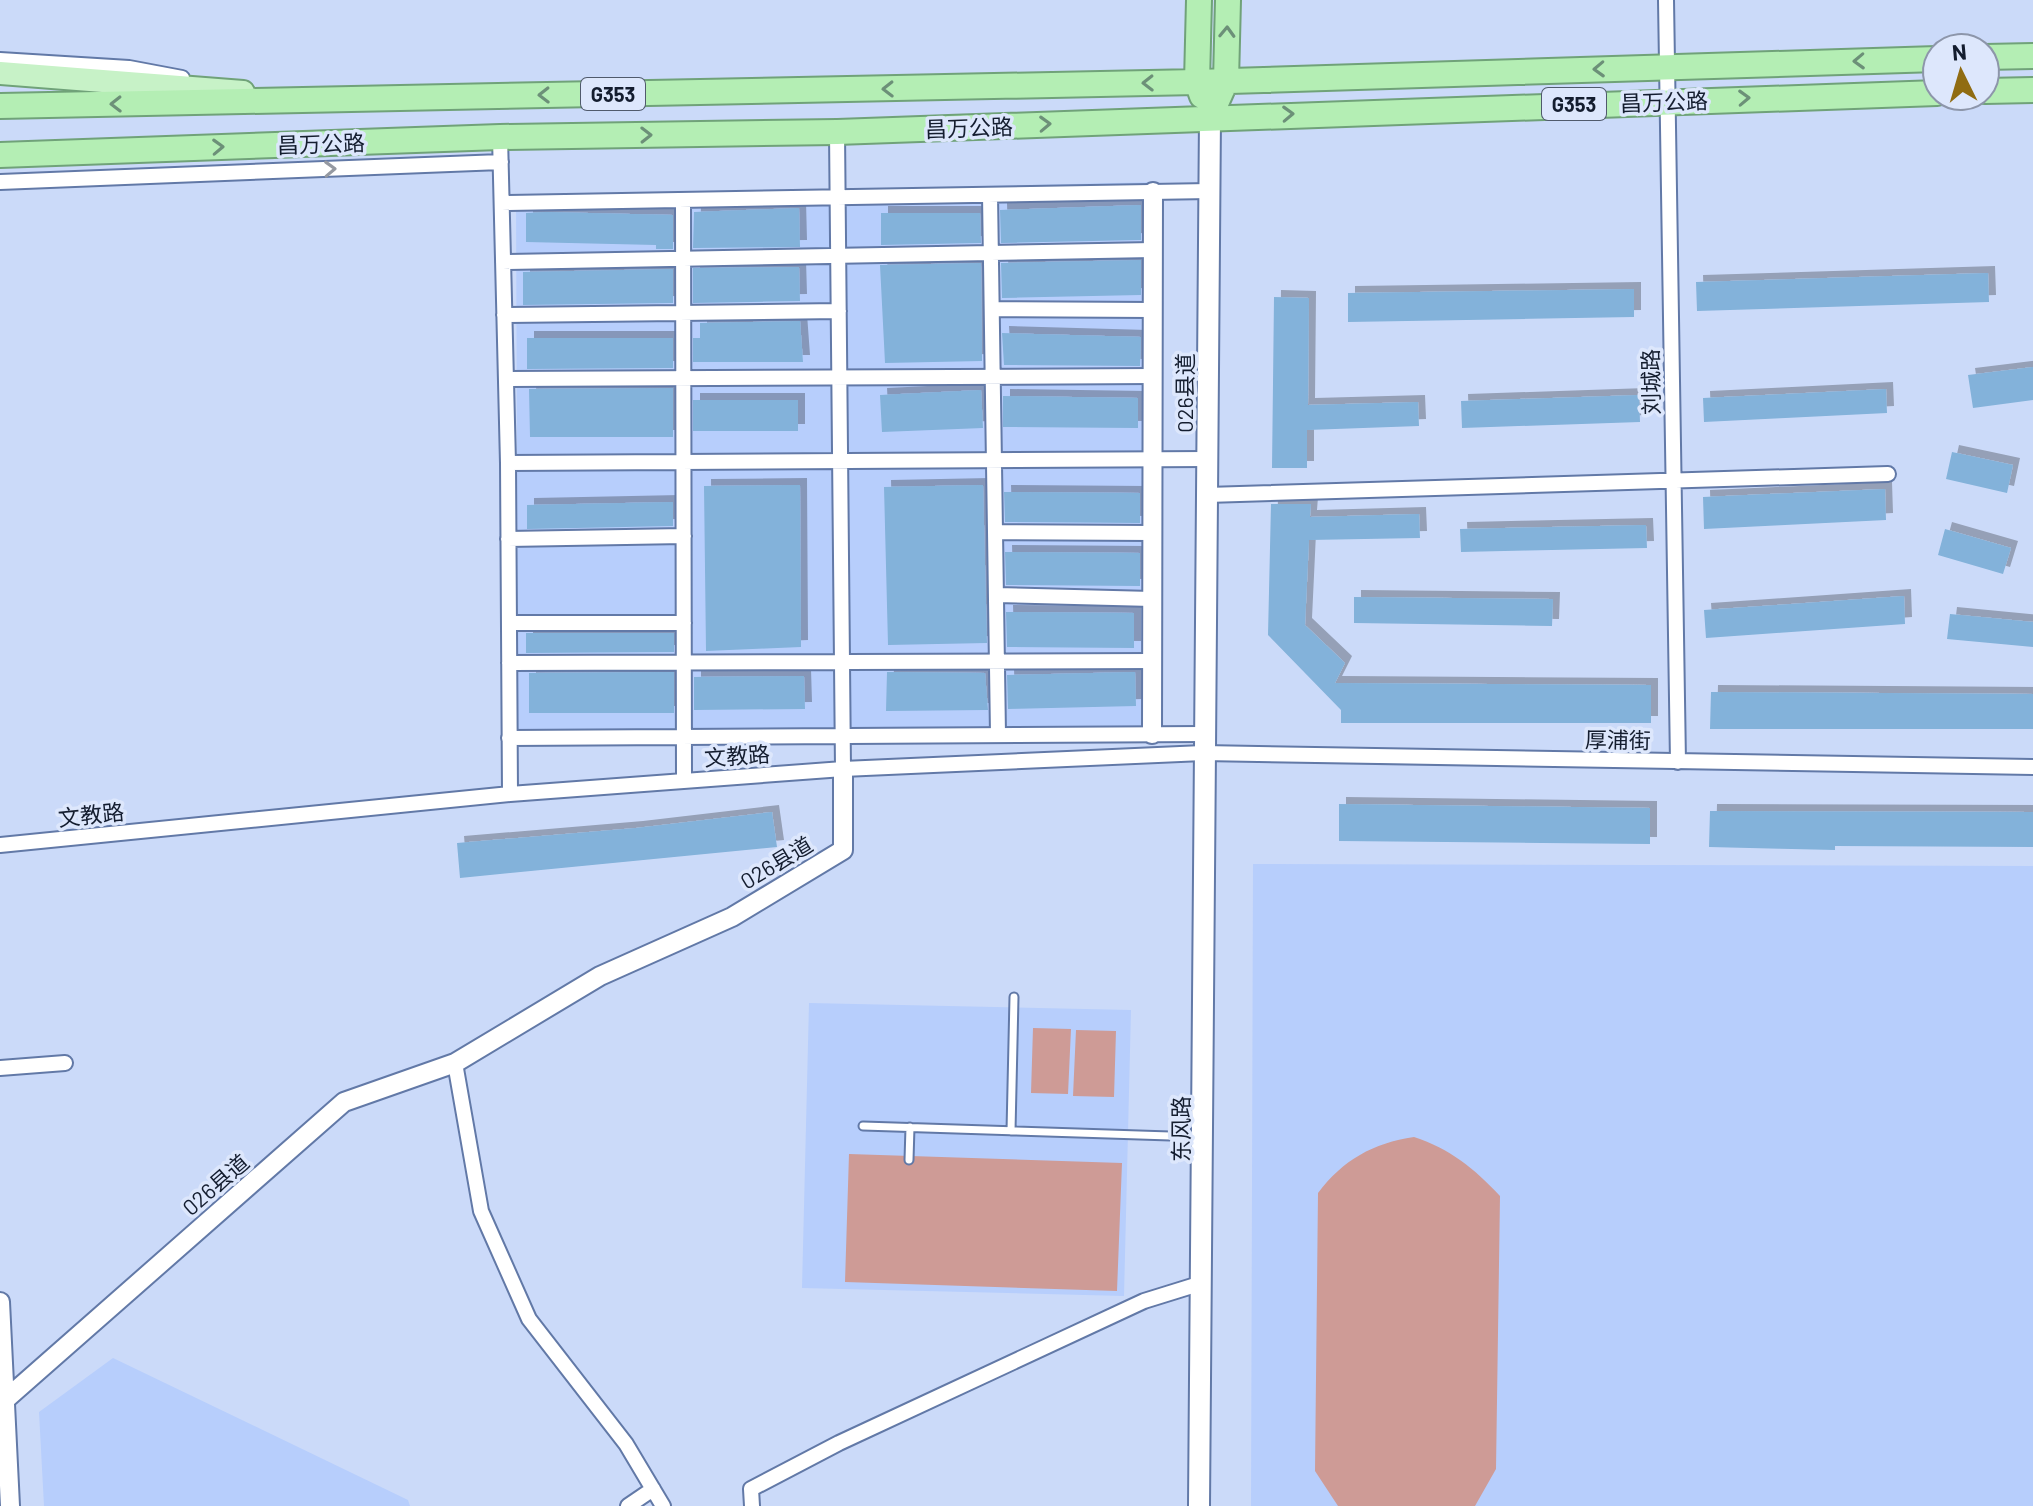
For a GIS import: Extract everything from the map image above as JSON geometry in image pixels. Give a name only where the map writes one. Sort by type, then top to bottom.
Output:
[{"type":"highway","points":[[1199,0],[1197,82],[1210,117]]},
{"type":"highway","points":[[1210,117],[1226,81],[1228,0]]},
{"type":"highway","points":[[2001,57],[2033,56]]},
{"type":"highway","name":"昌万公路","points":[[0,106],[1197,82],[1921,59]]},
{"type":"highway","points":[[2001,91],[2033,90]]},
{"type":"highway","name":"昌万公路","points":[[0,155],[500,137],[837,132],[1921,93]]},
{"type":"main road","points":[[0,73],[344,99]]},
{"type":"main road","name":"026县道","points":[[1203,744],[1210,117]]},
{"type":"main road","points":[[0,162],[89,152]]},
{"type":"main road","name":"东风路","points":[[1199,1506],[1204,1137],[1203,744]]},
{"type":"street","name":"刘城路","points":[[1666,0],[1678,762]]},
{"type":"street","points":[[0,60],[129,68],[257,93]]},
{"type":"street","points":[[837,132],[843,769],[1203,744]]},
{"type":"street","points":[[500,137],[508,463],[510,794]]},
{"type":"street","points":[[0,182],[501,162]]},
{"type":"street","points":[[502,203],[1210,191]]},
{"type":"street","points":[[1152,734],[1153,192]]},
{"type":"street","points":[[990,195],[998,734]]},
{"type":"street","points":[[683,200],[684,781]]},
{"type":"street","points":[[503,262],[1153,250]]},
{"type":"street","points":[[992,309],[1152,310]]},
{"type":"street","points":[[504,315],[839,311]]},
{"type":"street","points":[[506,379],[1153,376]]},
{"type":"street","points":[[508,463],[1208,459]]},
{"type":"street","points":[[1207,495],[1888,474]]},
{"type":"street","points":[[995,532],[1152,533]]},
{"type":"street","points":[[508,539],[684,536]]},
{"type":"street","points":[[996,595],[1152,599]]},
{"type":"street","points":[[509,623],[684,623]]},
{"type":"street","points":[[509,663],[1152,661]]},
{"type":"street","points":[[509,738],[1152,734],[1203,744]]},
{"type":"street","name":"厚浦街","points":[[1203,744],[1678,762],[2033,767]]},
{"type":"street","name":"文教路","points":[[0,845],[510,794],[843,769]]},
{"type":"street","name":"026县道","points":[[5,1400],[344,1102],[455,1063],[600,976],[732,917],[843,850],[843,769]]},
{"type":"street","points":[[0,1068],[65,1063]]},
{"type":"street","points":[[455,1063],[481,1211],[529,1319],[626,1444],[663,1506]]},
{"type":"street","points":[[752,1506],[751,1489],[839,1443],[1144,1301],[1202,1283]]},
{"type":"street","points":[[0,1302],[10,1506]]},
{"type":"street","points":[[628,1506],[653,1489]]},
{"type":"lane","points":[[1011,1131],[1014,997]]},
{"type":"lane","points":[[863,1126],[1204,1137]]},
{"type":"lane","points":[[909,1160],[910,1127]]},
{"type":"shaded area","points":[[1158,182],[1142,727],[518,731],[516,197]]},
{"type":"shaded area","points":[[1253,864],[2033,866],[2033,1506],[1251,1506]]},
{"type":"shaded area","points":[[809,1003],[1131,1010],[1124,1296],[802,1288]]},
{"type":"shaded area","points":[[1033,1028],[1071,1029],[1068,1094],[1031,1093]]},
{"type":"shaded area","points":[[1076,1030],[1116,1031],[1114,1097],[1073,1096]]},
{"type":"shaded area","points":[[1414,1137],[1461,1160],[1500,1196],[1496,1469],[1475,1506],[1338,1506],[1315,1471],[1318,1193],[1338,1171],[1360,1155],[1385,1144]]},
{"type":"shaded area","points":[[849,1154],[1122,1163],[1117,1291],[845,1282]]},
{"type":"shaded area","points":[[113,1358],[408,1500],[410,1506],[44,1506],[39,1412]]},
{"type":"building","points":[[1141,205],[1141,240],[1001,243],[1000,210]]},
{"type":"building","points":[[799,208],[800,247],[693,248],[694,212]]},
{"type":"building","points":[[526,213],[673,215],[673,249],[656,249],[656,245],[526,242]]},
{"type":"building","points":[[881,213],[980,213],[981,243],[881,245]]},
{"type":"building","points":[[1141,260],[1141,295],[1002,298],[1001,263]]},
{"type":"building","points":[[981,263],[982,361],[885,363],[880,265]]},
{"type":"building","points":[[799,267],[800,301],[693,303],[693,268]]},
{"type":"building","points":[[673,269],[673,303],[523,305],[523,272]]},
{"type":"building","points":[[1988,273],[1989,302],[1697,311],[1696,282]]},
{"type":"building","points":[[1634,289],[1634,317],[1348,322],[1348,293]]},
{"type":"building","points":[[1274,297],[1309,298],[1308,405],[1418,402],[1419,426],[1307,430],[1307,468],[1272,468]]},
{"type":"building","points":[[800,321],[803,362],[693,362],[693,338],[700,338],[700,323]]},
{"type":"building","points":[[1002,333],[1141,337],[1140,366],[1004,365]]},
{"type":"building","points":[[527,338],[673,338],[673,368],[527,369]]},
{"type":"building","points":[[2033,367],[2033,400],[1973,408],[1968,375]]},
{"type":"building","points":[[673,388],[673,437],[530,437],[529,389]]},
{"type":"building","points":[[1886,389],[1887,413],[1704,422],[1703,398]]},
{"type":"building","points":[[981,390],[983,428],[882,432],[880,395]]},
{"type":"building","points":[[1639,395],[1640,422],[1462,428],[1461,401]]},
{"type":"building","points":[[1003,396],[1138,398],[1138,428],[1003,427]]},
{"type":"building","points":[[693,400],[798,400],[798,431],[693,431]]},
{"type":"building","points":[[1952,452],[2013,465],[2007,493],[1946,479]]},
{"type":"building","points":[[800,485],[801,647],[706,651],[704,486]]},
{"type":"building","points":[[983,485],[987,643],[888,645],[884,487]]},
{"type":"building","points":[[1885,489],[1886,520],[1704,529],[1703,497]]},
{"type":"building","points":[[1004,492],[1140,493],[1140,523],[1005,522]]},
{"type":"building","points":[[673,502],[673,526],[527,529],[527,505]]},
{"type":"building","points":[[1271,504],[1311,504],[1310,517],[1419,514],[1420,538],[1309,540],[1305,625],[1345,663],[1335,683],[1651,685],[1651,723],[1341,723],[1341,710],[1268,635]]},
{"type":"building","points":[[1646,525],[1647,548],[1461,552],[1460,529]]},
{"type":"building","points":[[1945,529],[2011,548],[2003,574],[1938,555]]},
{"type":"building","points":[[1005,552],[1140,553],[1140,586],[1006,585]]},
{"type":"building","points":[[1904,596],[1905,624],[1706,638],[1704,610]]},
{"type":"building","points":[[1354,597],[1553,599],[1552,626],[1354,623]]},
{"type":"building","points":[[1006,612],[1134,613],[1134,648],[1007,647]]},
{"type":"building","points":[[1950,614],[2033,622],[2033,647],[1947,639]]},
{"type":"building","points":[[526,633],[674,633],[674,652],[526,653]]},
{"type":"building","points":[[674,672],[674,713],[529,713],[529,673]]},
{"type":"building","points":[[887,672],[985,673],[988,710],[886,711]]},
{"type":"building","points":[[1135,672],[1136,706],[1008,709],[1007,675]]},
{"type":"building","points":[[804,676],[805,709],[694,710],[694,677]]},
{"type":"building","points":[[1711,692],[2033,694],[2033,729],[1710,729]]},
{"type":"building","points":[[1339,804],[1650,808],[1650,844],[1339,841]]},
{"type":"building","points":[[1710,811],[2033,812],[2033,847],[1835,846],[1835,850],[1709,847]]},
{"type":"building","points":[[772,812],[777,847],[460,878],[457,843],[636,828]]}]
